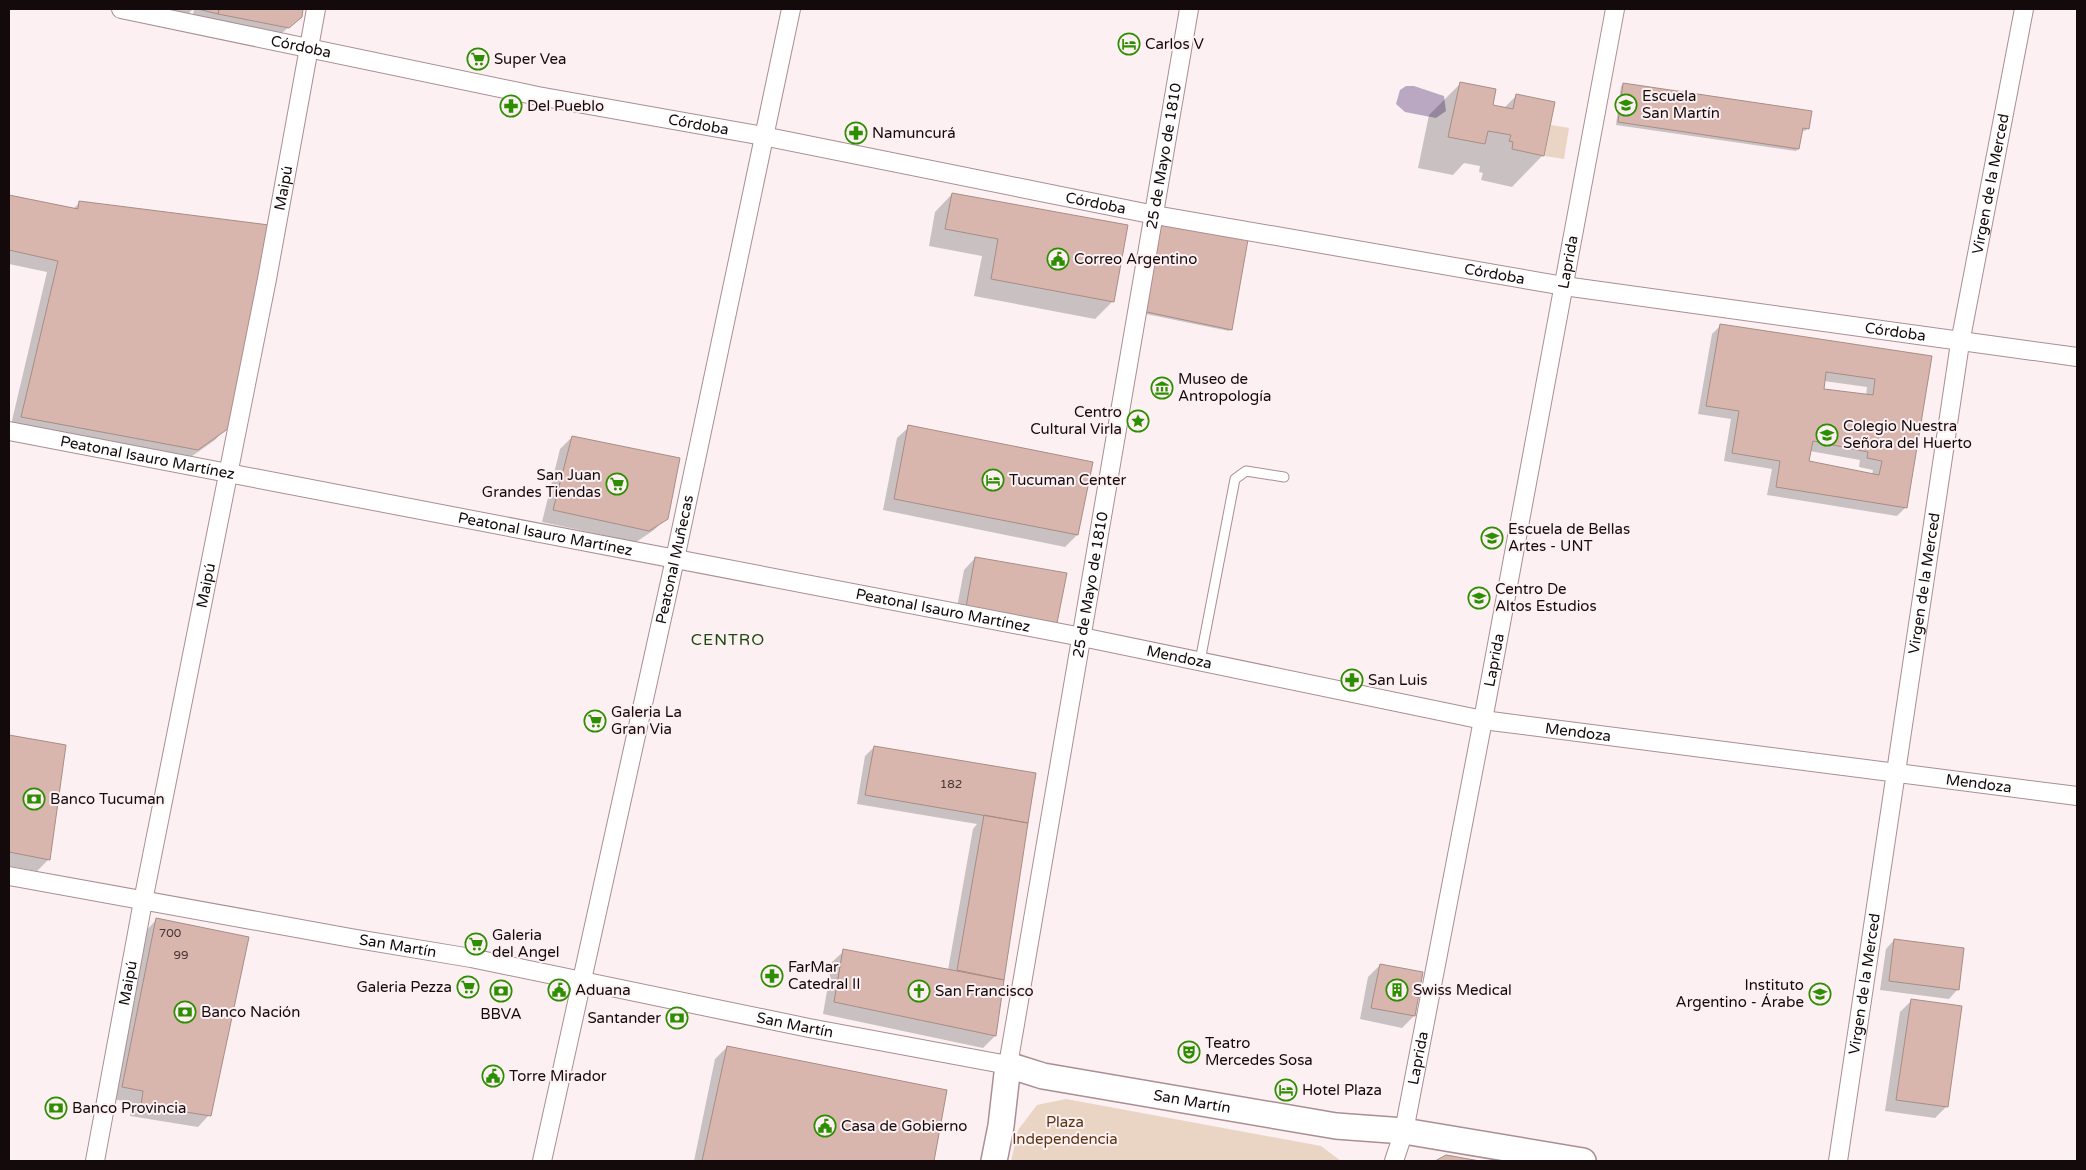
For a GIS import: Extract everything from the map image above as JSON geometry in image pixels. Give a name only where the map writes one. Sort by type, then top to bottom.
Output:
[{"type":"main road","name":"San Martín","points":[[1008,1065],[1043,1076],[1326,1124],[1404,1131],[1583,1161]]},
{"type":"main road","name":"25 de Mayo de 1810","points":[[994,1161],[1001,1126],[1008,1065]]},
{"type":"street","name":"Córdoba","points":[[121,9],[538,96],[763,136],[1155,215],[1564,286],[2077,357]]},
{"type":"street","name":"Maipú","points":[[95,1161],[142,901],[267,279],[316,9]]},
{"type":"street","name":"Peatonal Muñecas","points":[[542,1161],[675,559],[790,9]]},
{"type":"street","name":"25 de Mayo de 1810","points":[[1008,1065],[1189,9]]},
{"type":"street","name":"Laprida","points":[[1394,1161],[1404,1131],[1483,720],[1615,9]]},
{"type":"street","name":"Virgen de la Merced","points":[[1838,1161],[1960,342],[2024,9]]},
{"type":"street","name":"Peatonal Isauro Martínez","points":[[9,431],[1082,636]]},
{"type":"street","name":"Mendoza","points":[[1082,636],[1483,720],[2077,796]]},
{"type":"street","name":"San Martín","points":[[9,876],[470,958],[809,1028],[1008,1065]]},
{"type":"lane","points":[[1200,661],[1235,479],[1246,471],[1284,477]]},
{"type":"green space","points":[[1551,125],[1569,128],[1564,159],[1545,156]]},
{"type":"green space","name":"Plaza Independencia","points":[[1066,1099],[1321,1146],[1341,1161],[1011,1161],[1018,1130],[1037,1105]]},
{"type":"shaded area","points":[[1406,86],[1414,86],[1444,96],[1446,111],[1436,118],[1405,112],[1396,104],[1400,90]]},
{"type":"building","points":[[198,9],[219,9],[218,14]]},
{"type":"building","points":[[219,9],[303,9],[302,17],[289,28],[218,14]]},
{"type":"building","points":[[1460,82],[1496,89],[1493,105],[1513,109],[1516,94],[1555,102],[1544,156],[1512,149],[1513,142],[1509,141],[1511,135],[1488,131],[1485,144],[1448,137]]},
{"type":"building","points":[[1623,83],[1812,111],[1809,129],[1803,128],[1799,149],[1618,122]]},
{"type":"building","name":"Correo Argentino","points":[[952,193],[1128,225],[1114,302],[991,279],[998,239],[945,229]]},
{"type":"building","points":[[9,195],[78,209],[79,201],[269,225],[229,428],[198,450],[21,417],[58,261],[9,250]]},
{"type":"building","points":[[1159,219],[1249,234],[1232,330],[1142,311]]},
{"type":"building","name":"Colegio Nuestra Señora del Huerto","points":[[1720,324],[1932,356],[1907,508],[1776,487],[1780,461],[1732,453],[1739,411],[1706,406]],"holes":[[[1826,372],[1875,379],[1873,395],[1824,389]],[[1813,441],[1868,452],[1867,458],[1882,461],[1879,475],[1809,461]]]},
{"type":"building","name":"Tucuman Center","points":[[908,425],[1093,462],[1078,535],[894,499]]},
{"type":"building","name":"San Juan Grandes Tiendas","points":[[572,436],[680,458],[668,519],[649,531],[553,510]]},
{"type":"building","points":[[975,557],[1067,573],[1057,623],[966,607]]},
{"type":"building","name":"Banco Tucuman","points":[[9,735],[66,745],[50,860],[9,852]]},
{"type":"building","points":[[874,746],[1036,773],[1028,823],[865,795]]},
{"type":"building","points":[[984,815],[1028,823],[1004,980],[957,970]]},
{"type":"building","name":"Banco Nación","points":[[156,918],[249,937],[211,1116],[141,1105],[143,1091],[122,1087]]},
{"type":"building","points":[[1894,939],[1964,948],[1959,990],[1889,981]]},
{"type":"building","name":"San Francisco","points":[[843,949],[1004,980],[996,1036],[834,1002]]},
{"type":"building","name":"Swiss Medical","points":[[1380,964],[1423,972],[1415,1016],[1371,1008]]},
{"type":"building","points":[[1911,999],[1962,1006],[1948,1107],[1896,1100]]},
{"type":"building","name":"Casa de Gobierno","points":[[727,1046],[947,1090],[934,1161],[702,1161]]},
{"type":"building","points":[[1446,1155],[1480,1161],[1435,1161]]},
{"type":"place","name":"Carlos V","points":[[1129,44]]},
{"type":"place","name":"Super Vea","points":[[478,59]]},
{"type":"place","name":"Escuela San Martín","points":[[1626,105]]},
{"type":"place","name":"Del Pueblo","points":[[511,106]]},
{"type":"place","name":"Namuncurá","points":[[856,133]]},
{"type":"place","name":"Correo Argentino","points":[[1058,259]]},
{"type":"place","name":"Museo de Antropología","points":[[1162,388]]},
{"type":"place","name":"Centro Cultural Virla","points":[[1138,421]]},
{"type":"place","name":"Colegio Nuestra Señora del Huerto","points":[[1827,435]]},
{"type":"place","name":"Tucuman Center","points":[[993,480]]},
{"type":"place","name":"San Juan Grandes Tiendas","points":[[617,484]]},
{"type":"place","name":"Escuela de Bellas Artes - UNT","points":[[1492,538]]},
{"type":"place","name":"Centro De Altos Estudios","points":[[1479,598]]},
{"type":"place","name":"San Luis","points":[[1352,680]]},
{"type":"place","name":"Galeria La Gran Via","points":[[595,721]]},
{"type":"place","name":"Banco Tucuman","points":[[34,799]]},
{"type":"place","name":"Galeria del Angel","points":[[476,944]]},
{"type":"place","name":"FarMar Catedral II","points":[[772,976]]},
{"type":"place","name":"Galeria Pezza","points":[[468,987]]},
{"type":"place","name":"Aduana","points":[[559,990]]},
{"type":"place","name":"Swiss Medical","points":[[1397,990]]},
{"type":"place","name":"BBVA","points":[[501,991]]},
{"type":"place","name":"San Francisco","points":[[919,991]]},
{"type":"place","name":"Instituto Argentino - Árabe","points":[[1820,994]]},
{"type":"place","name":"Banco Nación","points":[[185,1012]]},
{"type":"place","name":"Santander","points":[[677,1018]]},
{"type":"place","name":"Teatro Mercedes Sosa","points":[[1189,1052]]},
{"type":"place","name":"Torre Mirador","points":[[493,1076]]},
{"type":"place","name":"Hotel Plaza","points":[[1286,1090]]},
{"type":"place","name":"Banco Provincia","points":[[56,1108]]},
{"type":"place","name":"Casa de Gobierno","points":[[825,1126]]},
{"type":"district","name":"CENTRO","points":[[728,640]]}]
